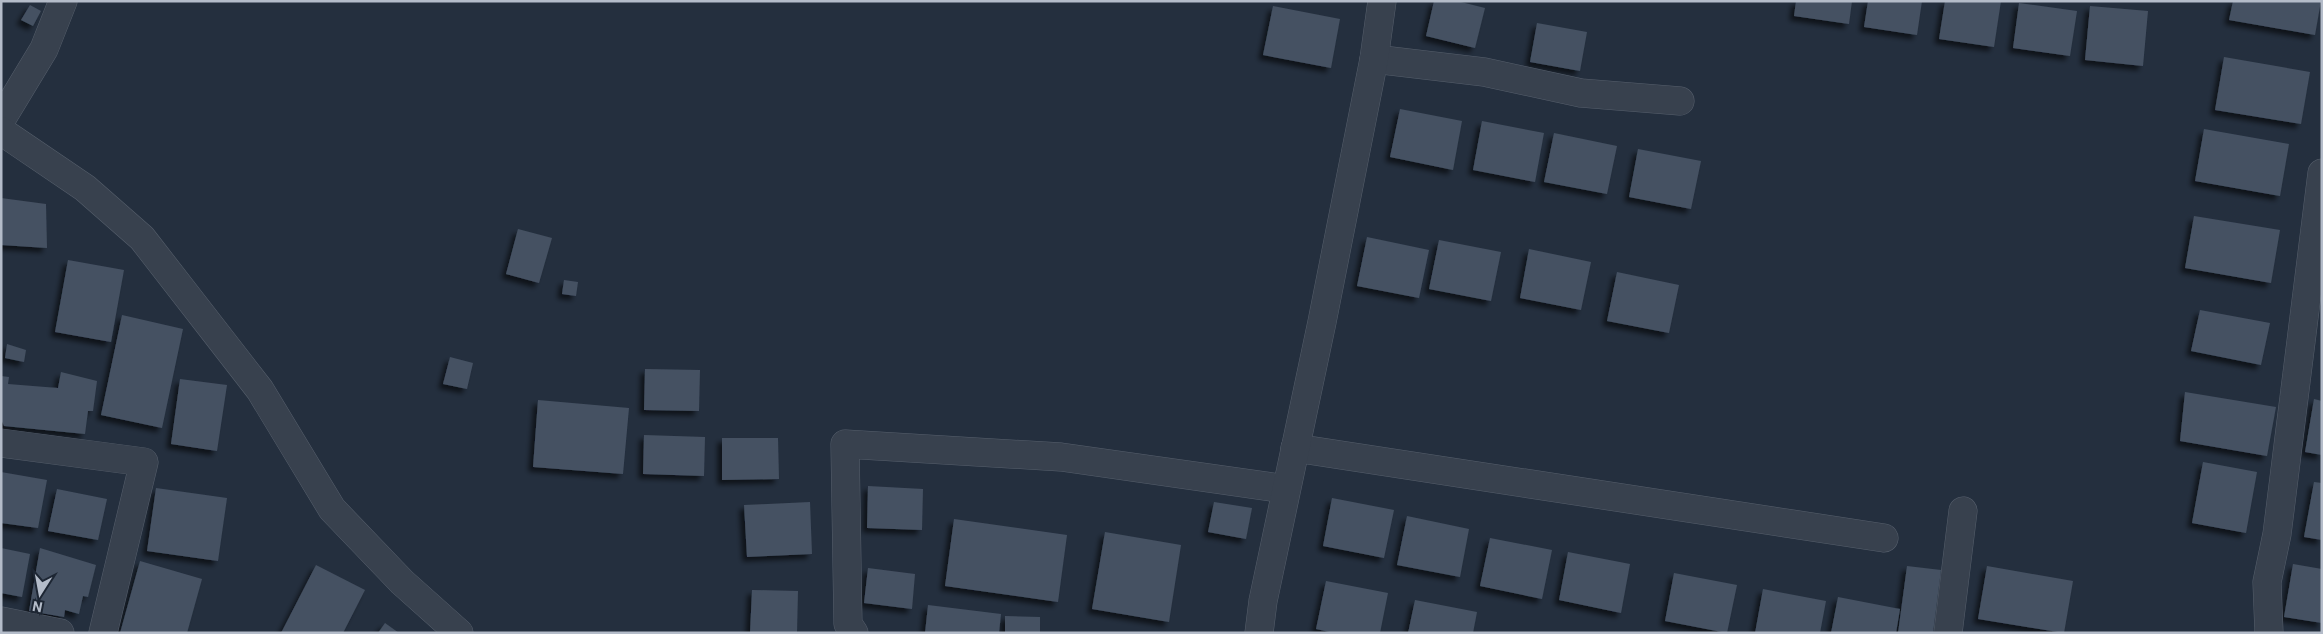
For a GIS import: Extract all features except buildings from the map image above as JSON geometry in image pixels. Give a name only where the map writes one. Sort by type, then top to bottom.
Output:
[{"type":"street","points":[[1,120],[44,49],[63,1]]},
{"type":"street","points":[[1259,633],[1263,601],[1296,448],[1374,59],[1382,1]]},
{"type":"street","points":[[1374,59],[1484,72],[1581,93],[1680,101]]},
{"type":"street","points":[[1,131],[86,188],[142,238],[260,390],[332,509],[402,582],[459,633]]},
{"type":"street","points":[[2269,633],[2267,582],[2277,534],[2321,189]]},
{"type":"street","points":[[1,443],[144,462],[103,633]]},
{"type":"street","points":[[854,633],[848,624],[845,444],[1061,457],[1286,489]]},
{"type":"street","points":[[1296,448],[1884,538]]},
{"type":"street","points":[[1948,633],[1963,511]]},
{"type":"street","points":[[1,621],[60,633]]}]
